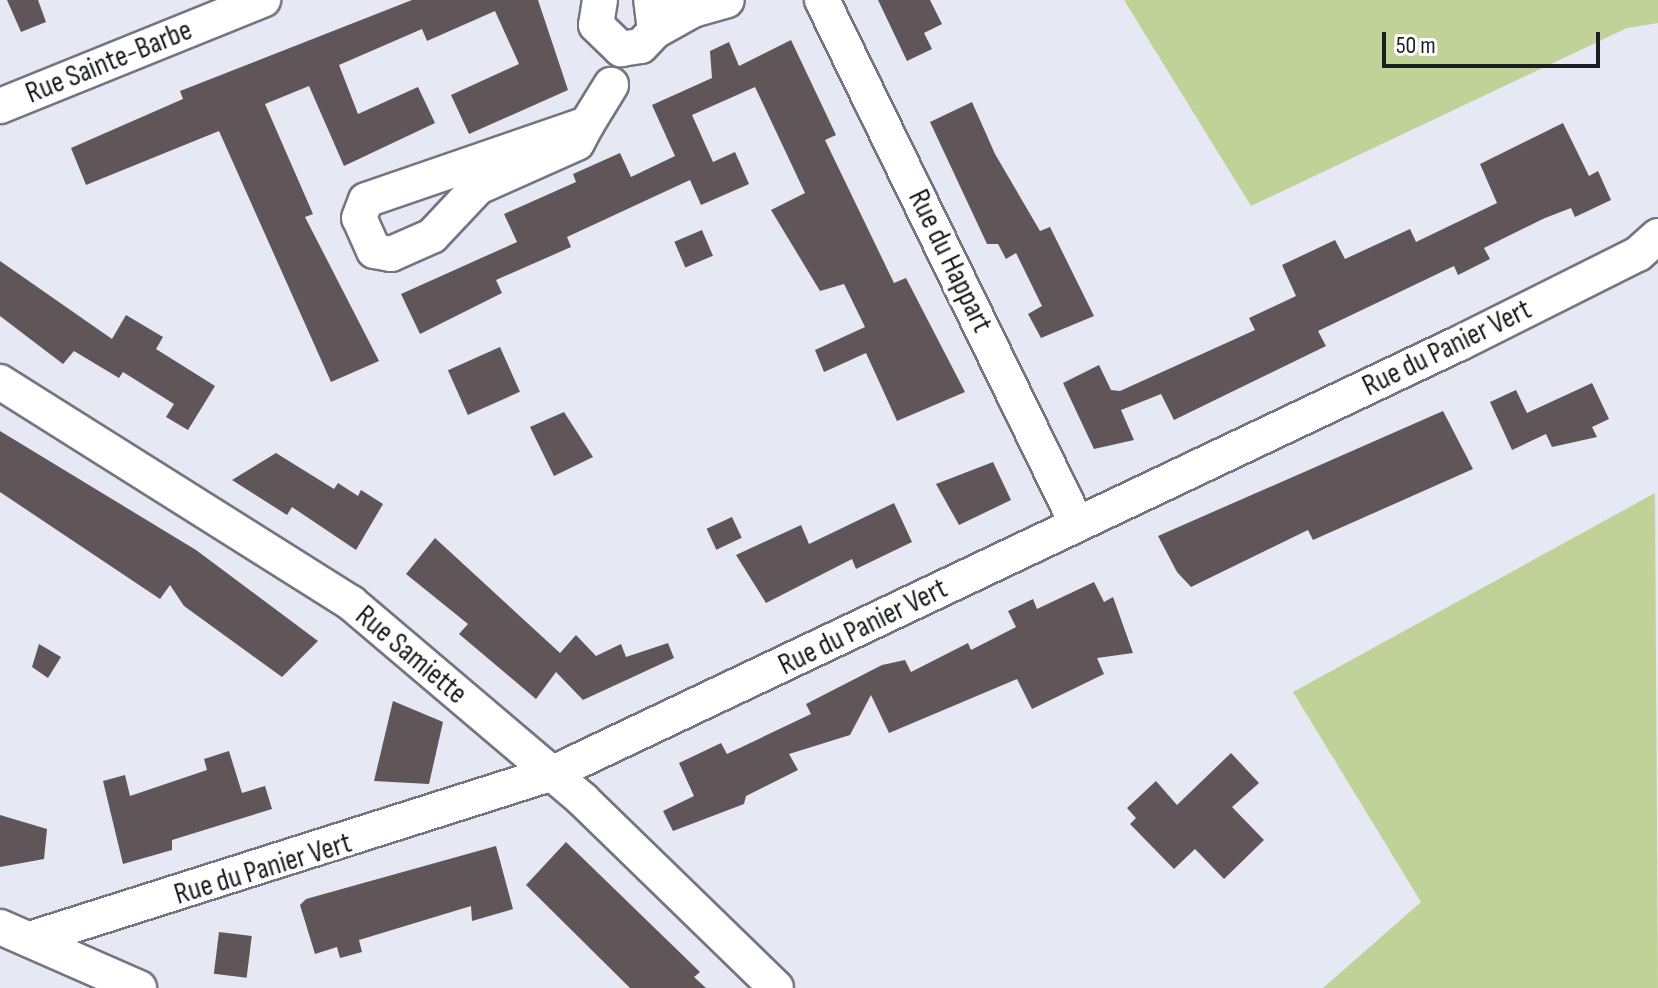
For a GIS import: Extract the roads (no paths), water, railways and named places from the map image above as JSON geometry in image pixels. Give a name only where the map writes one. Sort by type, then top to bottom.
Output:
[{"type":"street","name":"Rue Sainte-Barbe","points":[[0,106],[263,0]]},
{"type":"street","points":[[587,124],[366,200],[359,218],[374,251],[391,254],[432,236],[478,187],[577,143],[611,85],[619,19],[681,5],[727,0]]},
{"type":"street","name":"Rue du Happart","points":[[822,0],[1077,524]]},
{"type":"street","name":"Rue du Panier Vert","points":[[36,937],[553,773],[1460,343],[1638,254],[1657,236]]},
{"type":"street","name":"Rue Samiette","points":[[0,382],[351,603],[553,773],[776,988]]},
{"type":"street","points":[[0,927],[36,937],[59,957],[139,988]]}]
